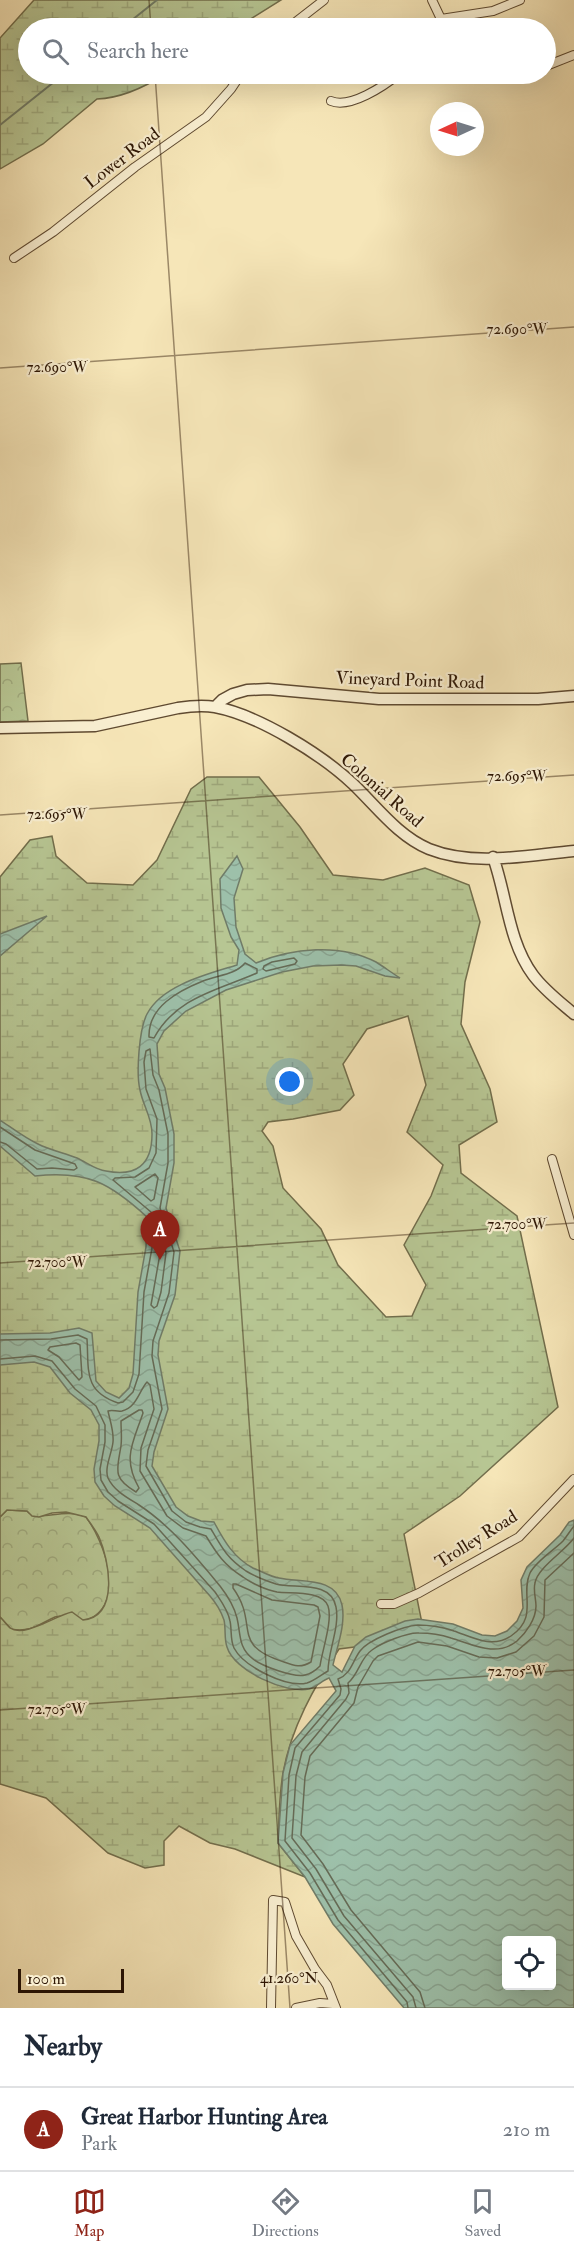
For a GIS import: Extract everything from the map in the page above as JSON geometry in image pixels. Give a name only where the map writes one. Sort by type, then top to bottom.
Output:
[{"type":"street","points":[[301,18],[324,0]]},
{"type":"street","points":[[432,0],[441,18]]},
{"type":"street","points":[[448,18],[493,11],[520,0]]},
{"type":"street","points":[[556,62],[574,54]]},
{"type":"street","name":"Lower Road","points":[[14,258],[53,232],[135,167],[206,117],[234,84]]},
{"type":"street","points":[[330,101],[343,104],[351,102],[385,84]]},
{"type":"street","name":"Vineyard Point Road","points":[[215,707],[228,696],[247,690],[268,689],[379,699],[538,699],[574,696]]},
{"type":"street","points":[[0,728],[95,726],[178,708],[215,707]]},
{"type":"street","name":"Colonial Road","points":[[215,707],[276,731],[320,758],[350,782],[390,822],[417,843],[448,855],[472,858],[574,851]]},
{"type":"street","points":[[493,857],[503,886],[513,932],[525,961],[545,989],[574,1014]]},
{"type":"street","points":[[552,1159],[574,1235]]},
{"type":"street","name":"Trolley Road","points":[[381,1604],[394,1604],[419,1593],[519,1537],[574,1479]]},
{"type":"street","points":[[271,2008],[273,1900],[285,1902],[296,1936],[327,1985],[334,2006]]},
{"type":"street","points":[[296,2008],[320,2003],[334,2006]]},
{"type":"green space","points":[[34,0],[281,0],[252,18],[18,18],[18,84],[147,84],[133,91],[97,99],[43,144],[0,169],[0,38]]},
{"type":"green space","points":[[21,663],[28,721],[0,722],[0,664]]},
{"type":"green space","points":[[207,777],[259,777],[300,827],[333,875],[383,880],[425,868],[469,885],[480,922],[465,982],[461,1024],[490,1089],[497,1122],[459,1145],[461,1173],[517,1216],[558,1407],[460,1496],[404,1534],[425,1638],[339,1649],[312,1693],[287,1756],[282,1782],[278,1843],[305,1877],[235,1849],[210,1843],[179,1826],[164,1841],[164,1865],[145,1868],[108,1853],[46,1798],[0,1784],[0,1617],[10,1628],[16,1630],[32,1628],[72,1612],[83,1620],[95,1616],[103,1609],[109,1586],[103,1547],[86,1517],[66,1512],[39,1517],[32,1516],[27,1511],[7,1510],[0,1517],[0,877],[30,840],[52,836],[56,856],[87,883],[133,885],[157,860],[191,789]],"holes":[[[408,1016],[426,1085],[407,1132],[443,1165],[431,1196],[404,1245],[426,1285],[412,1316],[386,1317],[338,1265],[321,1229],[283,1188],[273,1146],[262,1131],[268,1122],[340,1110],[354,1095],[343,1064],[367,1029]]]},
{"type":"green space","points":[[7,1510],[27,1511],[38,1516],[78,1514],[86,1517],[105,1554],[109,1584],[108,1597],[102,1609],[92,1618],[83,1620],[59,1616],[29,1629],[18,1630],[11,1629],[0,1617],[0,1517]]},
{"type":"water","points":[[237,856],[243,869],[234,898],[236,927],[245,954],[256,963],[300,951],[332,950],[362,956],[376,962],[400,978],[385,976],[356,966],[341,965],[313,966],[282,972],[226,990],[186,1011],[164,1031],[157,1044],[159,1074],[165,1088],[174,1134],[174,1163],[166,1208],[180,1251],[175,1295],[159,1341],[158,1355],[168,1409],[154,1452],[152,1466],[176,1507],[188,1516],[201,1521],[214,1522],[230,1548],[246,1564],[276,1577],[316,1582],[333,1589],[342,1605],[343,1620],[333,1665],[342,1672],[355,1646],[366,1637],[405,1621],[418,1619],[453,1624],[482,1635],[495,1636],[507,1631],[517,1621],[523,1608],[521,1580],[527,1567],[560,1535],[569,1522],[574,1520],[574,2008],[404,2008],[333,1924],[305,1877],[278,1843],[283,1773],[290,1745],[336,1691],[329,1678],[309,1689],[299,1690],[262,1679],[240,1664],[227,1647],[224,1620],[212,1599],[150,1528],[115,1506],[104,1496],[95,1482],[94,1469],[99,1441],[99,1425],[91,1410],[70,1393],[50,1367],[34,1362],[0,1365],[0,1334],[50,1333],[79,1328],[92,1333],[96,1381],[106,1392],[119,1398],[129,1388],[133,1374],[138,1292],[146,1247],[147,1217],[121,1195],[84,1177],[35,1176],[0,1146],[0,1120],[38,1144],[77,1158],[95,1168],[126,1172],[140,1166],[149,1154],[152,1134],[139,1083],[138,1063],[144,1021],[154,1004],[174,988],[237,965],[239,950],[231,937],[221,908],[220,879]]},
{"type":"water","points":[[47,916],[0,956],[0,934]]},
{"type":"waterway","points":[[134,18],[157,0]]},
{"type":"waterway","points":[[0,125],[51,84]]},
{"type":"place","name":"Great Harbor Hunting Area","points":[[160,1260]]}]
